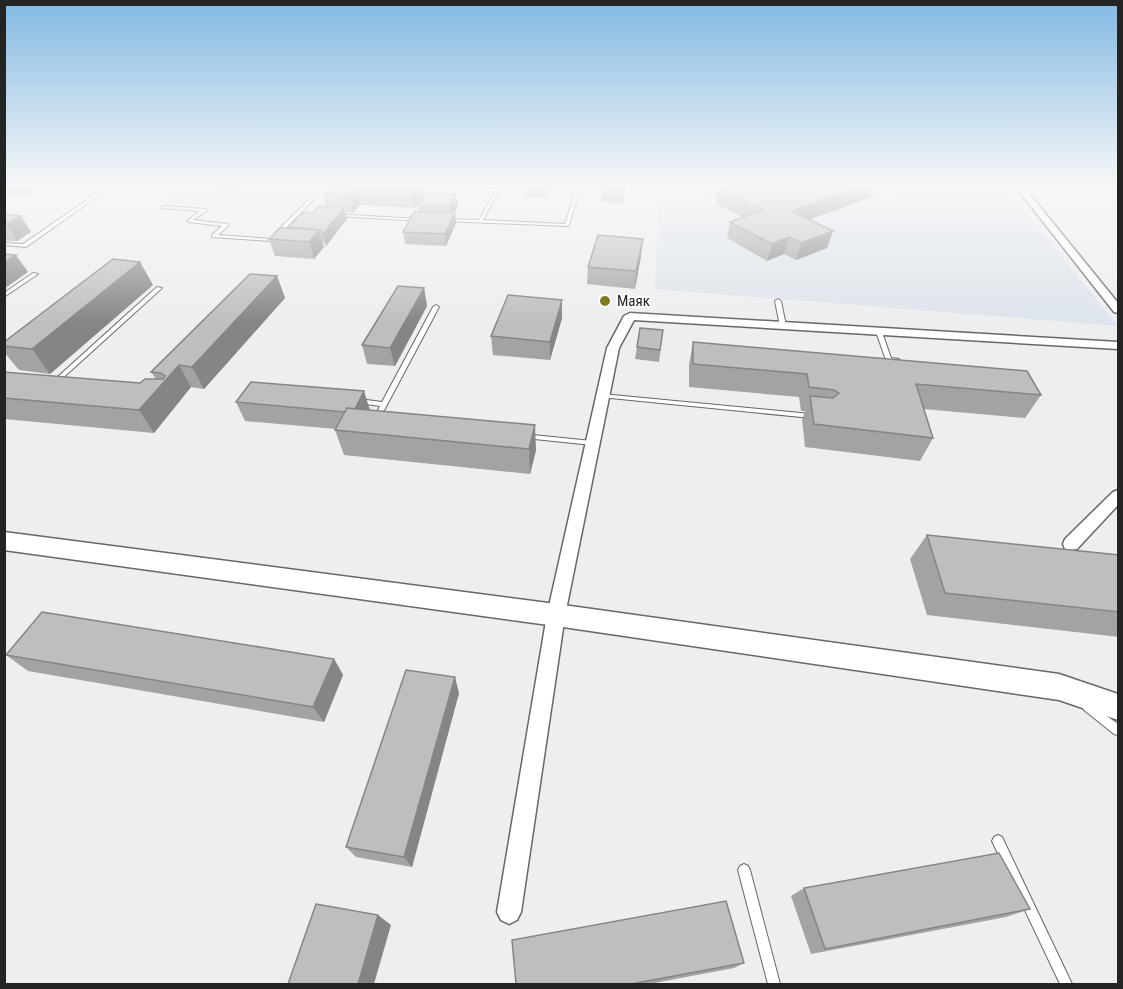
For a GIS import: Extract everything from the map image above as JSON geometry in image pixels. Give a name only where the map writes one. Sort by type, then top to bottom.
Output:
[{"type":"street","points":[[1056,232],[1119,310]]},
{"type":"street","points":[[509,912],[556,615],[613,348],[630,316],[1119,346]]},
{"type":"street","points":[[1071,544],[1119,496]]},
{"type":"street","points":[[4,542],[556,615],[1059,687],[1119,707]]},
{"type":"lane","points":[[4,244],[24,246],[44,232]]},
{"type":"lane","points":[[218,232],[214,236],[281,241]]},
{"type":"lane","points":[[271,240],[279,232]]},
{"type":"lane","points":[[4,296],[35,274]]},
{"type":"lane","points":[[60,388],[48,387],[159,288]]},
{"type":"lane","points":[[778,301],[783,326]]},
{"type":"lane","points":[[387,422],[376,420],[436,307]]},
{"type":"lane","points":[[879,332],[888,360]]},
{"type":"lane","points":[[880,359],[907,362]]},
{"type":"lane","points":[[602,396],[824,417]]},
{"type":"lane","points":[[351,401],[384,404]]},
{"type":"lane","points":[[513,435],[592,443]]},
{"type":"lane","points":[[1059,687],[1119,730]]},
{"type":"lane","points":[[998,841],[1066,984]]},
{"type":"lane","points":[[744,870],[774,984]]},
{"type":"shaded area","points":[[658,232],[1042,232],[1118,326],[655,289]]},
{"type":"building","points":[[276,232],[317,232],[309,242],[269,239]]},
{"type":"building","points":[[406,232],[446,232],[445,234]]},
{"type":"building","points":[[749,232],[830,232],[801,243],[789,237],[772,244]]},
{"type":"building","points":[[598,235],[643,239],[636,271],[588,267]]},
{"type":"building","points":[[4,254],[16,255],[4,262]]},
{"type":"building","points":[[113,259],[140,262],[32,349],[4,346],[4,342]]},
{"type":"building","points":[[250,274],[277,276],[192,367],[179,365],[139,410],[4,398],[4,372],[140,383],[145,379],[163,379],[165,376],[161,373],[151,372]]},
{"type":"building","points":[[398,286],[424,288],[390,348],[362,345]]},
{"type":"building","points":[[508,295],[562,300],[550,342],[491,336]]},
{"type":"building","points":[[640,328],[663,330],[660,350],[637,347]]},
{"type":"building","points":[[693,342],[1027,371],[1041,395],[916,384],[933,438],[814,424],[810,396],[833,398],[839,393],[834,390],[809,387],[807,374],[693,364]]},
{"type":"building","points":[[251,382],[364,391],[355,409],[347,408],[345,412],[236,402]]},
{"type":"building","points":[[347,408],[535,425],[529,449],[335,430]]},
{"type":"building","points":[[927,535],[1119,555],[1119,612],[945,593]]},
{"type":"building","points":[[42,612],[334,659],[313,707],[6,655]]},
{"type":"building","points":[[406,670],[455,677],[404,857],[346,847]]},
{"type":"building","points":[[999,853],[1030,909],[825,949],[804,888]]},
{"type":"building","points":[[726,901],[744,963],[631,984],[516,984],[512,940]]},
{"type":"building","points":[[316,904],[378,915],[358,984],[288,984]]},
{"type":"place","name":"Маяк","points":[[605,301]]}]
